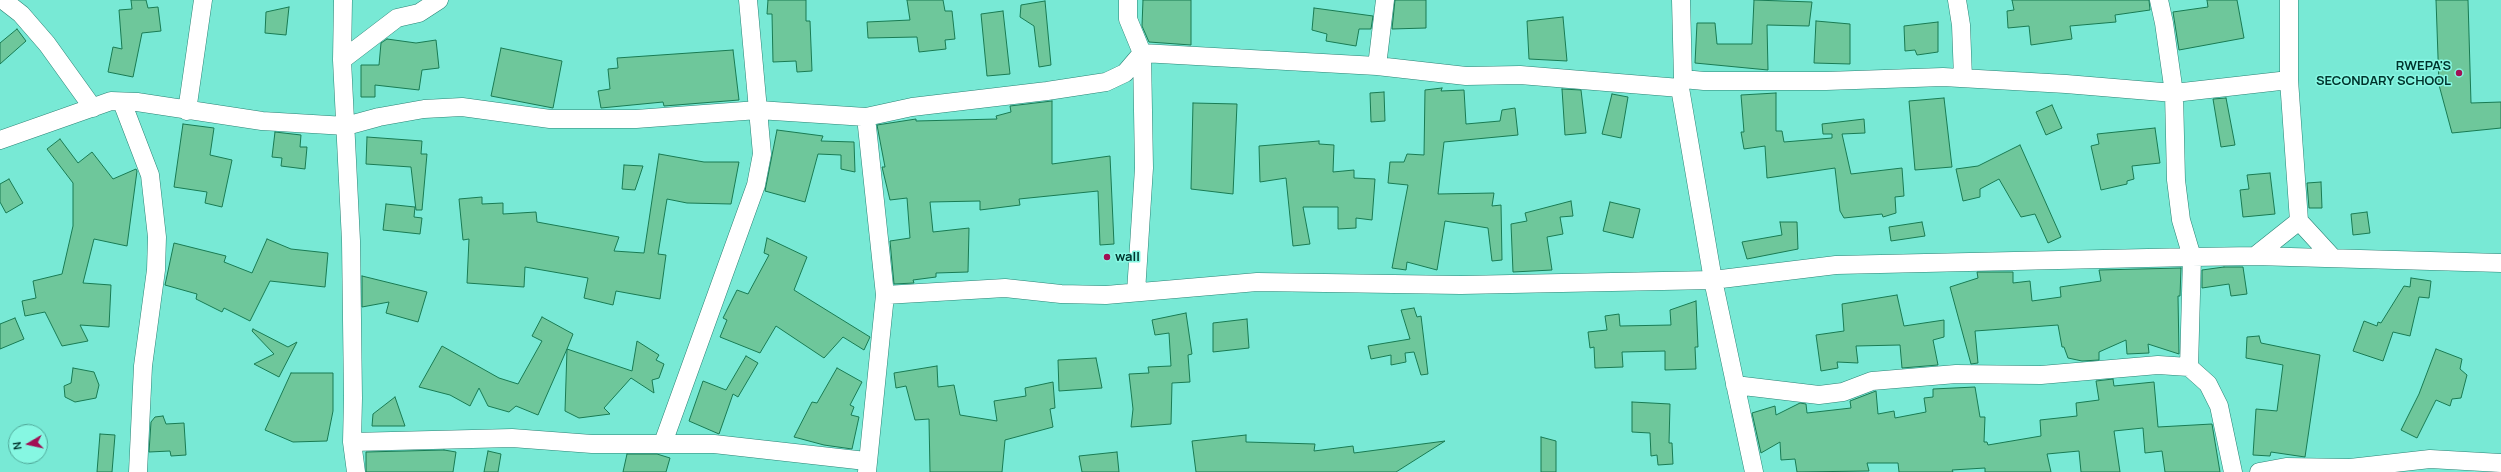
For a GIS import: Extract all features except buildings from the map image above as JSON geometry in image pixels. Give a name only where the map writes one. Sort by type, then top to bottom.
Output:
[{"type":"street","points":[[3,0],[22,14],[47,44],[93,108]]},
{"type":"street","points":[[187,111],[203,0]]},
{"type":"street","points":[[343,0],[342,60],[351,249],[354,398],[352,442],[356,472]]},
{"type":"street","points":[[342,60],[397,18],[419,13],[439,0]]},
{"type":"street","points":[[663,443],[756,185],[762,154],[748,0]]},
{"type":"street","points":[[1128,0],[1128,19],[1142,53],[1144,168],[1136,292]]},
{"type":"street","points":[[1377,66],[1385,0]]},
{"type":"street","points":[[1681,0],[1681,83],[1713,280],[1754,472]]},
{"type":"street","points":[[1957,0],[1961,25],[1963,78]]},
{"type":"street","points":[[2159,0],[2164,23],[2174,93],[2176,180],[2181,220],[2192,257],[2189,367]]},
{"type":"street","points":[[2289,0],[2289,80],[2299,221],[2333,258]]},
{"type":"street","points":[[0,140],[112,102],[122,102],[262,121],[346,126],[379,117],[424,110],[462,107],[550,119],[636,119],[758,110],[866,117],[912,107],[1047,92],[1106,82],[1125,72],[1142,53]]},
{"type":"street","points":[[1142,53],[1377,66],[1466,76],[1520,75],[1681,83],[1704,81],[1826,81],[1963,78],[2174,93],[2289,80]]},
{"type":"street","points":[[122,102],[150,175],[157,237],[156,270],[143,366],[138,472]]},
{"type":"street","points":[[352,442],[512,438],[592,444],[714,444],[866,466],[878,375],[885,295],[866,117]]},
{"type":"street","points":[[2255,256],[2299,221]]},
{"type":"street","points":[[885,295],[1006,288],[1061,294],[1106,295],[1257,282],[1461,285],[1713,280],[1836,264],[2255,256],[2501,263]]},
{"type":"street","points":[[1735,385],[1830,395],[1872,381],[1956,374],[2041,375],[2158,364],[2189,367],[2208,384],[2219,406],[2233,472]]},
{"type":"street","points":[[2259,472],[2310,466],[2350,468],[2430,459],[2501,463]]},
{"type":"place","name":"RWEPA'S SECONDARY SCHOOL","points":[[2459,73]]},
{"type":"place","name":"wall","points":[[1107,257]]}]
